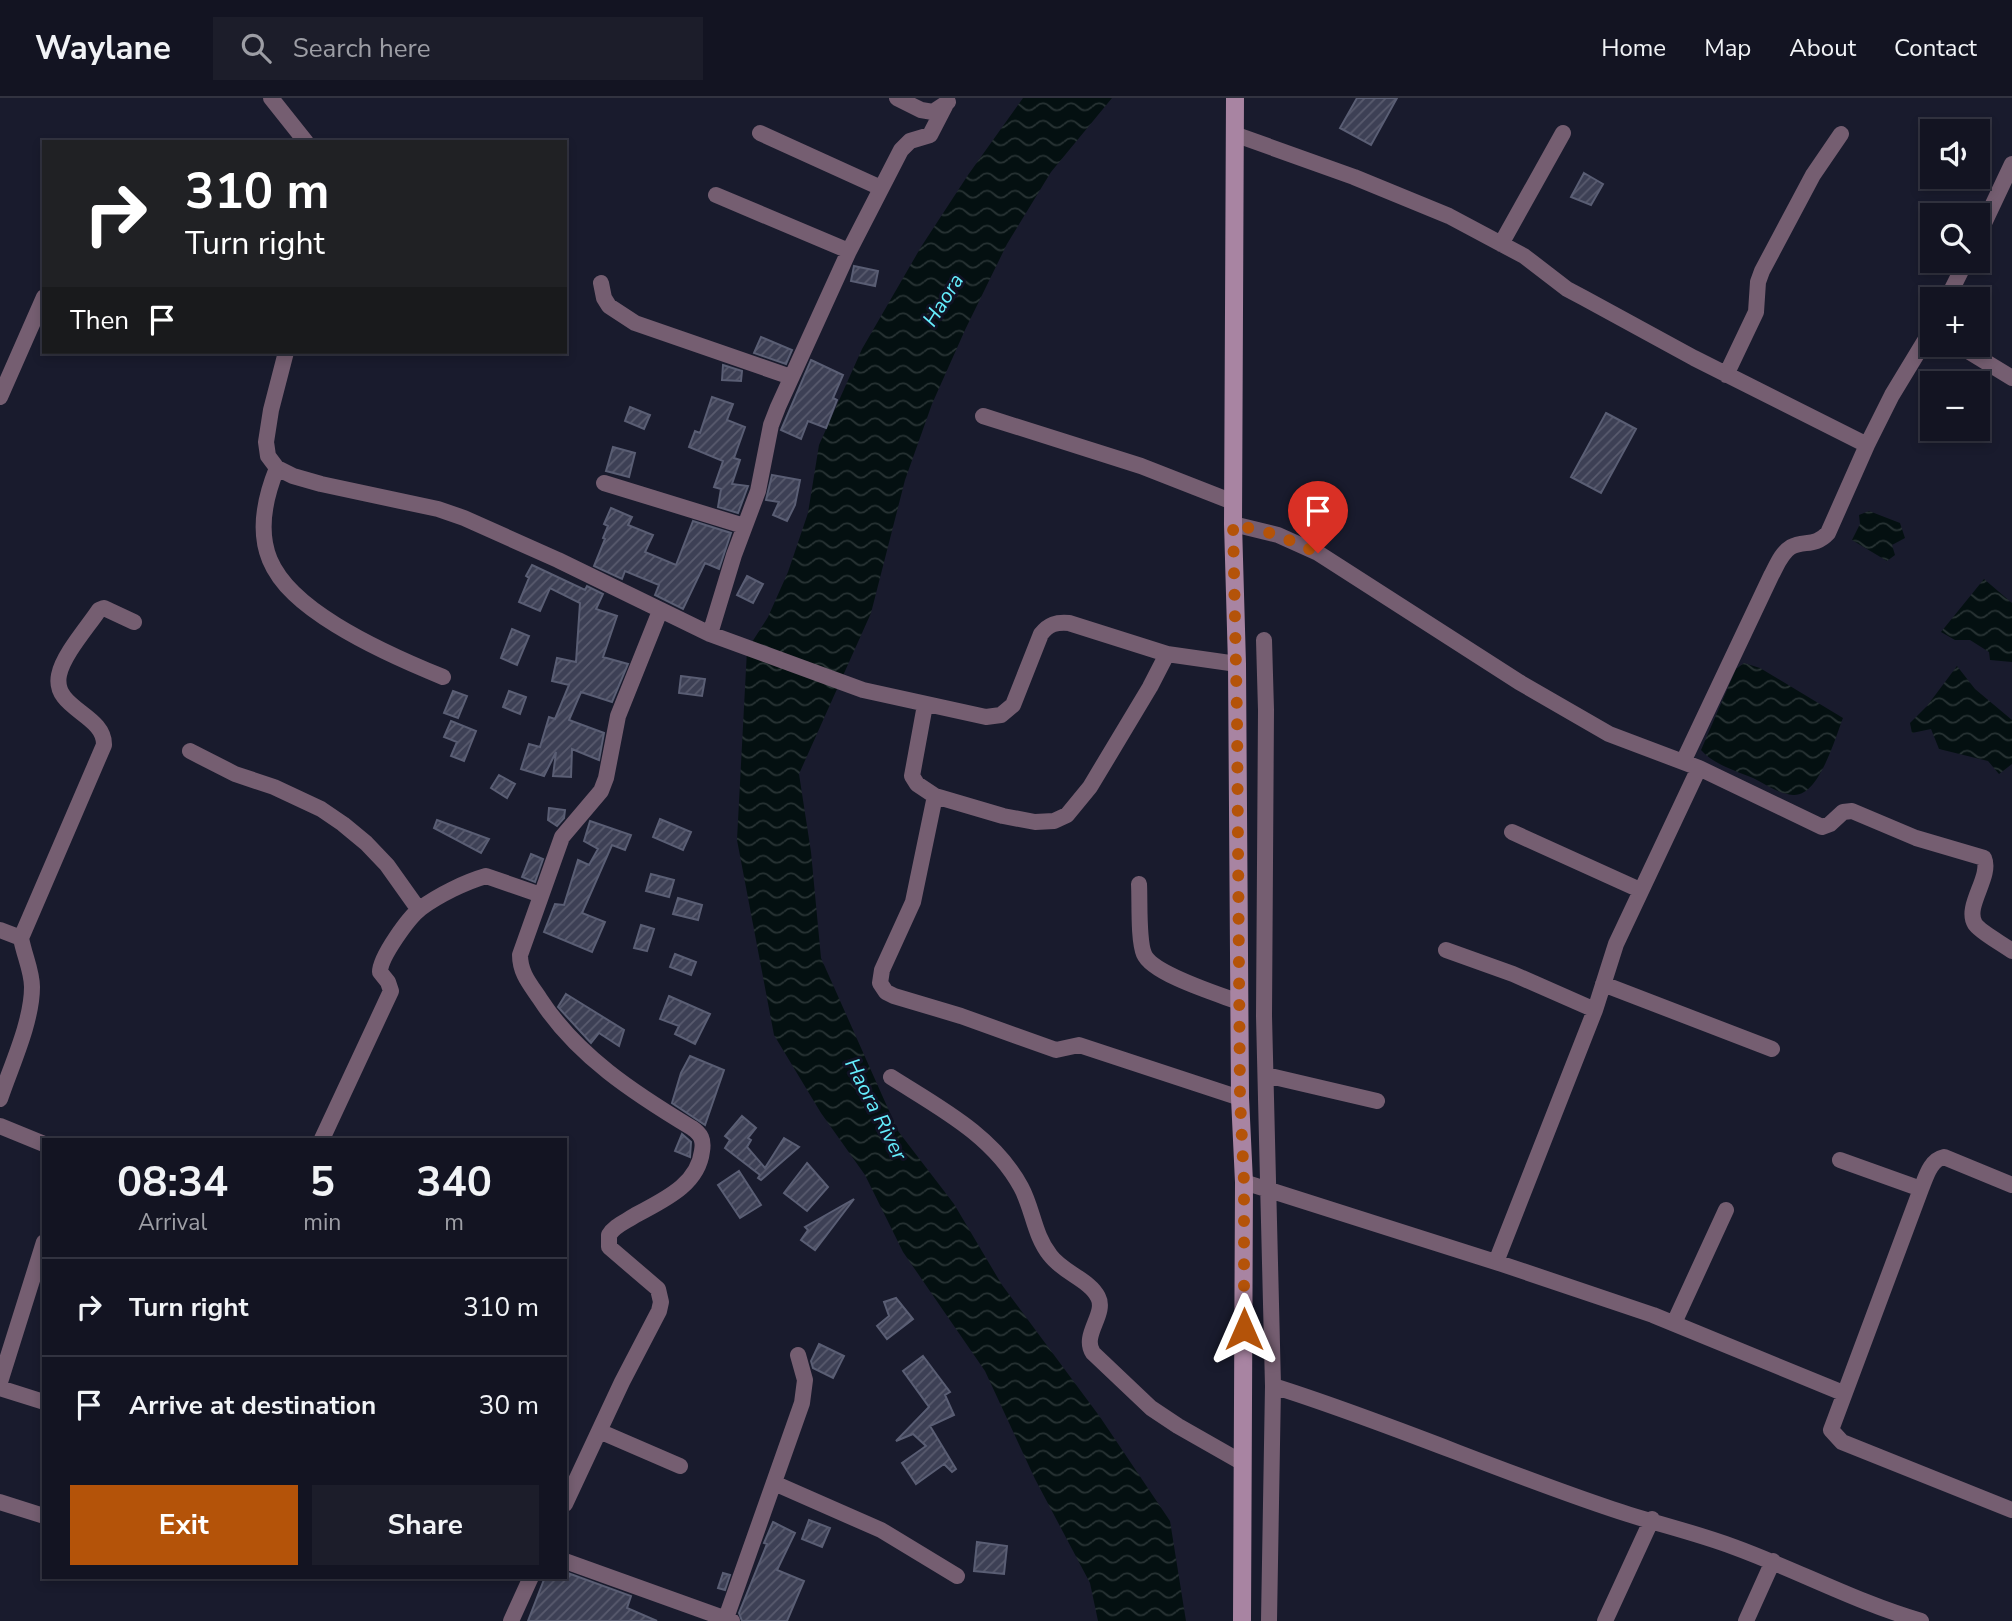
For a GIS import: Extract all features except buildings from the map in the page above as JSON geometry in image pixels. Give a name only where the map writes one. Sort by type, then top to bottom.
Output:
[{"type":"main road","points":[[1235,98],[1233,524],[1237,664],[1240,1098],[1244,1182],[1242,1621]]},
{"type":"street","points":[[271,98],[304,140]]},
{"type":"street","points":[[897,98],[921,110],[933,112],[948,102]]},
{"type":"street","points":[[710,634],[744,526],[758,491],[771,425],[791,377],[849,251],[901,150],[910,141],[930,135],[948,102]]},
{"type":"street","points":[[760,133],[881,188]]},
{"type":"street","points":[[1234,134],[1416,201],[1501,244],[1544,270],[1567,289],[1726,375],[1867,445]]},
{"type":"street","points":[[1501,244],[1563,134]]},
{"type":"street","points":[[1726,375],[1756,312],[1762,271],[1813,175],[1841,134]]},
{"type":"street","points":[[1990,211],[2012,164]]},
{"type":"street","points":[[716,195],[849,251]]},
{"type":"street","points":[[601,283],[608,306],[635,323],[791,377]]},
{"type":"street","points":[[0,397],[42,302]]},
{"type":"street","points":[[1683,762],[1771,576],[1793,546],[1822,540],[1828,533],[1867,445],[1892,395],[1920,349]]},
{"type":"street","points":[[285,354],[265,442],[268,456],[277,468],[321,484],[438,509],[464,518],[558,560],[710,634],[863,690],[925,705],[995,717],[1008,711],[1018,694],[1041,634],[1046,628],[1060,622],[1167,654],[1237,664]]},
{"type":"street","points":[[1978,357],[2012,378]]},
{"type":"street","points":[[984,416],[1141,466],[1233,502]]},
{"type":"street","points":[[277,468],[267,493],[263,527],[271,562],[287,587],[310,609],[357,638],[443,677]]},
{"type":"street","points":[[604,483],[744,526]]},
{"type":"street","points":[[1233,524],[1278,535],[1318,553],[1519,682],[1598,728],[1699,768],[1822,827],[1830,824],[1843,812],[1852,811],[1916,838],[1983,858],[1987,866],[1973,919],[1978,927],[2012,951]]},
{"type":"street","points":[[0,1099],[21,1037],[32,988],[21,939],[104,745],[102,732],[64,697],[58,683],[59,674],[64,662],[99,610],[111,610],[134,622]]},
{"type":"street","points":[[567,1500],[662,1302],[659,1289],[610,1247],[608,1235],[617,1226],[686,1184],[702,1156],[703,1143],[700,1133],[625,1086],[588,1056],[551,1016],[520,968],[520,955],[562,837],[601,791],[618,716],[660,611]]},
{"type":"street","points":[[1264,640],[1266,1075],[1273,1386],[1269,1621]]},
{"type":"street","points":[[925,705],[912,776],[917,784],[935,796],[1003,816],[1035,822],[1054,821],[1067,815],[1090,787],[1167,654]]},
{"type":"street","points":[[190,751],[235,774],[274,787],[321,809],[343,824],[366,842],[387,865],[419,909]]},
{"type":"street","points":[[1496,1262],[1595,1010],[1616,944],[1699,768]]},
{"type":"street","points":[[935,796],[913,902],[882,970],[882,988],[894,996],[961,1016],[1056,1050],[1079,1045],[1240,1098]]},
{"type":"street","points":[[1512,832],[1640,890]]},
{"type":"street","points":[[322,1138],[391,991],[391,986],[380,972],[382,959],[419,909],[486,876],[541,895]]},
{"type":"street","points":[[1139,884],[1142,950],[1147,961],[1159,970],[1239,1002]]},
{"type":"street","points":[[0,930],[21,939]]},
{"type":"street","points":[[1446,950],[1513,974],[1595,1010]]},
{"type":"street","points":[[1603,984],[1772,1049]]},
{"type":"street","points":[[1266,1075],[1377,1101]]},
{"type":"street","points":[[891,1077],[978,1136],[1007,1167],[1021,1187],[1042,1244],[1051,1258],[1098,1296],[1099,1306],[1089,1342],[1093,1353],[1151,1408],[1243,1462]]},
{"type":"street","points":[[0,1126],[42,1143]]},
{"type":"street","points":[[2012,1185],[1944,1157],[1932,1164],[1920,1189],[1831,1430],[1842,1442],[2012,1510]]},
{"type":"street","points":[[1840,1160],[1920,1189]]},
{"type":"street","points":[[1244,1182],[1496,1262],[1674,1323],[1843,1394]]},
{"type":"street","points":[[1674,1323],[1726,1210]]},
{"type":"street","points":[[0,1382],[42,1248]]},
{"type":"street","points":[[567,1562],[729,1620],[805,1390],[798,1355]]},
{"type":"street","points":[[1273,1386],[1359,1414],[1613,1509],[1695,1532],[1773,1561],[1845,1595],[1921,1621]]},
{"type":"street","points":[[0,1388],[42,1401]]},
{"type":"street","points":[[599,1431],[680,1466]]},
{"type":"street","points":[[774,1483],[881,1530],[957,1576]]},
{"type":"street","points":[[0,1502],[42,1515]]},
{"type":"street","points":[[1605,1621],[1652,1519]]},
{"type":"street","points":[[1746,1621],[1773,1561]]},
{"type":"street","points":[[515,1620],[530,1579]]},
{"type":"water","points":[[1023,98],[1112,98],[1051,172],[1007,244],[965,330],[932,404],[905,480],[871,613],[799,774],[811,852],[821,958],[898,1131],[954,1204],[1002,1285],[1100,1417],[1170,1521],[1186,1621],[1098,1621],[1090,1583],[1035,1479],[985,1371],[903,1252],[865,1175],[821,1113],[774,1035],[737,840],[747,650],[768,617],[788,572],[808,513],[819,445],[862,349],[921,247]]},
{"type":"water","points":[[1869,511],[1900,523],[1905,538],[1892,545],[1895,555],[1887,561],[1852,540],[1860,524],[1859,515]]},
{"type":"water","points":[[1984,579],[2012,603],[2012,662],[1990,660],[1989,652],[1970,640],[1955,640],[1941,632]]},
{"type":"water","points":[[1744,663],[1760,668],[1843,718],[1825,765],[1811,787],[1802,793],[1793,795],[1777,791],[1718,763],[1701,750],[1736,669]]},
{"type":"water","points":[[1957,666],[1975,689],[2012,720],[2012,764],[1999,774],[1988,761],[1939,749],[1931,729],[1912,733],[1910,723],[1927,706]]},
{"type":"route","points":[[1244,1329],[1233,524],[1278,535],[1318,553]]},
{"type":"water label","name":"Haora","points":[[943,300]]},
{"type":"water label","name":"Haora River","points":[[876,1109]]}]
